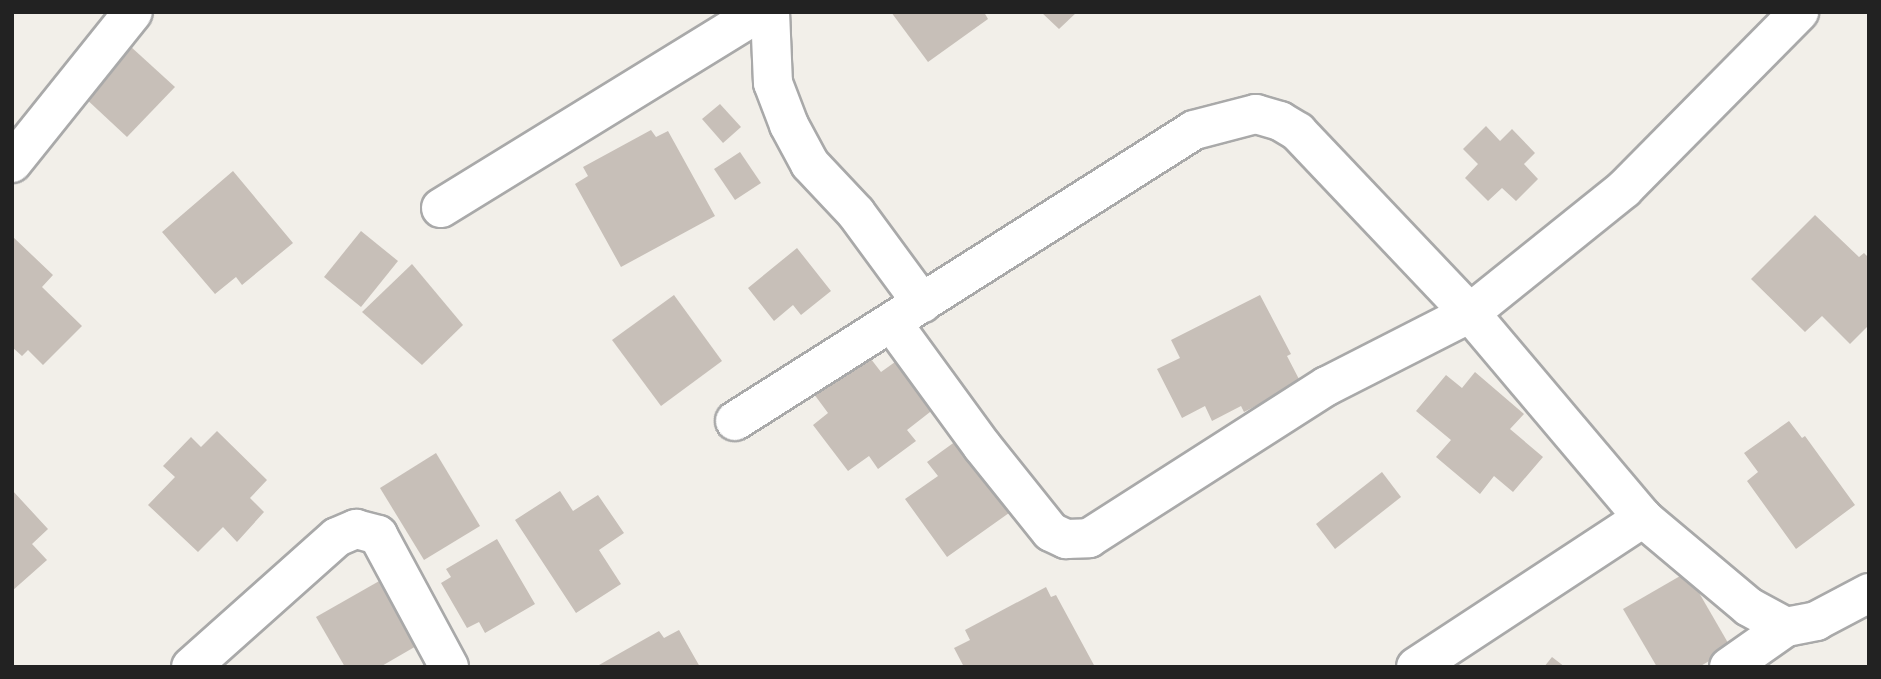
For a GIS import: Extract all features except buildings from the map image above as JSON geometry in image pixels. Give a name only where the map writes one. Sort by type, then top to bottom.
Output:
[{"type":"street","points":[[12,163],[133,12]]},
{"type":"street","points":[[440,208],[711,26],[759,12]]},
{"type":"street","points":[[769,12],[773,83],[789,125],[810,164],[856,213],[908,314],[982,446],[1051,531],[1066,539],[1089,538],[1327,386],[1471,313],[1624,189],[1798,12]]},
{"type":"street","points":[[735,421],[908,314],[1194,130],[1256,114],[1280,121],[1298,132],[1471,313],[1643,519],[1749,607],[1786,627]]},
{"type":"street","points":[[1416,667],[1643,519]]},
{"type":"street","points":[[191,667],[337,537],[356,530],[378,534],[449,667]]},
{"type":"street","points":[[1729,667],[1786,627],[1816,621],[1869,593]]}]
